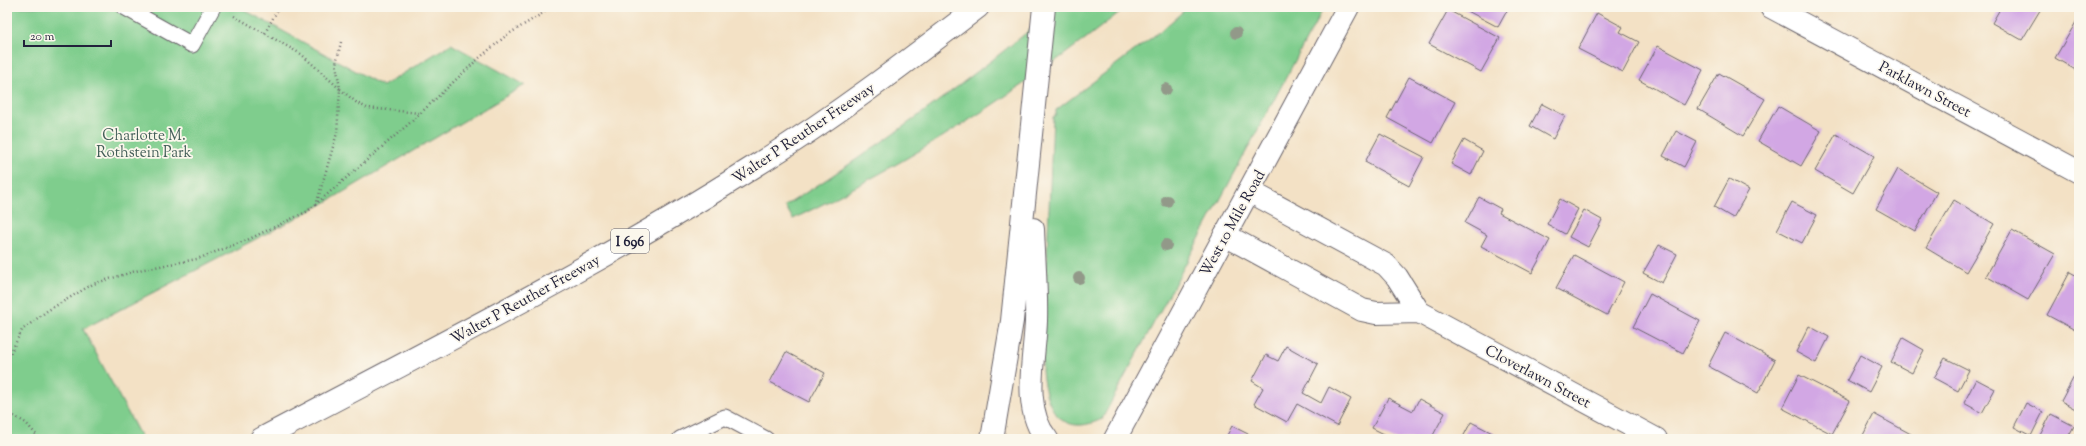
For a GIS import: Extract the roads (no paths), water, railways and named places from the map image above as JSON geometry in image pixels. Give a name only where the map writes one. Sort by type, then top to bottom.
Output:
[{"type":"main road","name":"Walter P Reuther Freeway","points":[[261,439],[588,266],[662,223],[755,166],[833,115],[978,7]]},
{"type":"main road","points":[[992,439],[1012,321],[1044,7]]},
{"type":"main road","name":"West 10 Mile Road","points":[[1115,439],[1225,235],[1250,192],[1348,7]]},
{"type":"main road","name":"Parklawn Street","points":[[1771,7],[2079,172]]},
{"type":"main road","points":[[1031,130],[1036,321],[1032,368],[1032,401],[1040,430],[1046,439]]},
{"type":"main road","name":"Cloverlawn Street","points":[[1250,192],[1386,264],[1397,277],[1419,312]]},
{"type":"main road","name":"Cloverlawn Street","points":[[1225,235],[1362,310],[1376,313],[1419,312],[1656,439]]},
{"type":"lane","points":[[124,7],[192,44],[213,7]]},
{"type":"lane","points":[[680,439],[725,417],[766,439]]},
{"type":"park label","name":"Charlotte M. Rothstein Park","points":[[144,144]]}]
